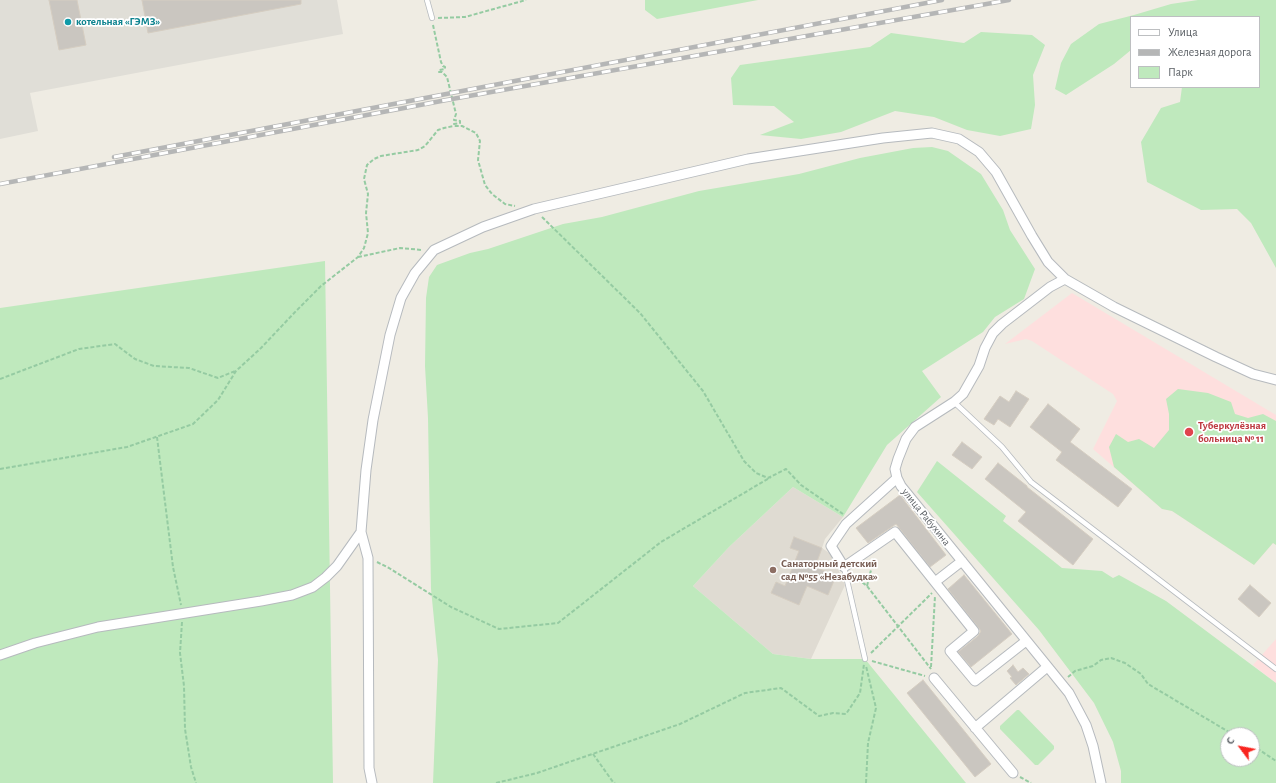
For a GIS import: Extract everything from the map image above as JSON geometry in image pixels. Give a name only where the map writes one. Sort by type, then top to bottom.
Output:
[{"type":"street","points":[[372,783],[369,768],[368,558],[361,532],[366,470],[373,420],[390,334],[401,298],[415,273],[434,250],[484,226],[534,209],[748,159],[883,138],[932,133],[959,139],[979,152],[996,172],[1048,262],[1065,279],[1114,306],[1216,357],[1254,374],[1276,380]]},
{"type":"street","name":"улица Рабухина","points":[[1065,279],[1050,287],[1002,324],[994,333],[985,348],[979,366],[963,394],[954,402],[915,427],[906,439],[895,469],[901,486],[1069,693],[1086,725],[1102,783]]},
{"type":"street","points":[[897,478],[849,521],[831,546],[844,567],[895,532],[974,631],[950,650],[975,681],[1026,641]]},
{"type":"street","points":[[0,655],[35,643],[98,628],[254,603],[292,595],[313,586],[326,577],[337,566],[361,532]]},
{"type":"street","points":[[935,582],[962,561]]},
{"type":"street","points":[[975,728],[1047,667]]},
{"type":"street","points":[[934,678],[1013,773]]},
{"type":"lane","points":[[427,0],[432,18]]},
{"type":"lane","points":[[954,402],[1002,447],[1031,482],[1276,669]]},
{"type":"lane","points":[[844,567],[864,659]]},
{"type":"path","points":[[454,126],[454,124],[460,123],[460,121],[454,120],[456,114],[447,76],[442,72],[439,72],[439,70],[445,69],[445,67],[441,62],[432,18],[465,17],[526,0]]},
{"type":"path","points":[[0,469],[127,447],[193,424],[218,400],[236,371],[261,348],[321,286],[358,258],[364,248],[368,233],[366,213],[368,194],[364,179],[367,165],[374,159],[381,156],[418,150],[424,146],[438,130],[454,126],[462,126],[476,133],[480,141],[478,160],[485,185],[492,194],[504,204],[534,209],[640,313],[703,391],[744,461],[756,473],[768,478],[786,469]]},
{"type":"path","points":[[358,258],[400,248],[434,250]]},
{"type":"path","points":[[0,379],[79,349],[115,344],[135,359],[154,366],[190,368],[218,378],[236,371]]},
{"type":"path","points":[[786,469],[802,485],[832,506],[849,521]]},
{"type":"path","points":[[368,558],[389,568],[451,607],[499,629],[558,623],[661,542],[786,469]]},
{"type":"path","points":[[867,586],[878,544]]},
{"type":"path","points":[[844,567],[867,586],[931,668]]},
{"type":"path","points":[[496,783],[537,773],[680,724],[745,693],[781,688],[819,716],[833,713],[846,714],[860,693],[864,659],[935,591],[931,668],[934,678]]},
{"type":"path","points":[[1060,683],[1076,671],[1094,666],[1102,660],[1111,658],[1125,663],[1141,674],[1148,684],[1221,727]]},
{"type":"path","points":[[864,659],[934,678]]},
{"type":"path","points":[[864,659],[876,708],[868,743],[866,783]]},
{"type":"path","points":[[1260,750],[1276,761]]},
{"type":"path","points":[[593,754],[614,783]]},
{"type":"shaded area","points":[[0,0],[337,0],[343,34],[30,93],[38,131],[0,139]]},
{"type":"shaded area","name":"Туберкулёзная больница № 11","points":[[1072,293],[1276,415],[1276,545],[1273,543],[1254,565],[1172,511],[1162,509],[1093,449],[1117,401],[1113,394],[1032,341],[1026,339],[1005,344]]},
{"type":"shaded area","name":"Санаторный детский сад №55 «Незабудка»","points":[[793,487],[843,517],[825,539],[822,548],[832,555],[845,585],[811,659],[773,654],[693,586],[729,547]]},
{"type":"shaded area","points":[[1276,639],[1276,683],[1253,665]]},
{"type":"green space","points":[[645,0],[758,0],[657,19],[645,10]]},
{"type":"green space","points":[[1198,0],[1276,0],[1276,268],[1251,223],[1237,209],[1201,210],[1147,182],[1141,142],[1161,108],[1180,102],[1182,88],[1260,88],[1260,16],[1130,16],[1171,4]]},
{"type":"green space","points":[[1130,16],[1130,51],[1114,64],[1066,95],[1055,89],[1061,63],[1071,44],[1099,24]]},
{"type":"green space","points":[[981,32],[1032,35],[1045,45],[1033,75],[1035,105],[1031,129],[1000,136],[967,130],[934,117],[895,111],[841,132],[801,139],[760,135],[794,122],[774,106],[733,105],[731,78],[740,65],[870,47],[891,33],[964,43]]},
{"type":"green space","points":[[932,147],[948,151],[981,174],[1003,210],[1010,230],[1035,269],[1024,299],[995,317],[983,332],[922,371],[941,397],[887,445],[843,517],[793,487],[729,547],[693,586],[773,654],[811,659],[865,659],[966,783],[433,783],[438,660],[431,589],[428,418],[425,366],[426,298],[429,277],[437,265],[563,224],[602,217],[699,191],[799,174],[860,158],[913,148]]},
{"type":"green space","points":[[325,261],[333,783],[0,783],[0,308]]},
{"type":"green space","points":[[1178,389],[1208,393],[1231,402],[1235,414],[1248,418],[1263,414],[1276,421],[1276,545],[1273,543],[1254,565],[1172,511],[1162,509],[1114,467],[1109,447],[1116,434],[1128,442],[1139,439],[1154,448],[1169,430],[1169,414],[1166,399]]},
{"type":"green space","points":[[937,461],[1006,516],[1003,521],[1062,568],[1102,571],[1113,578],[1119,575],[1166,601],[1276,683],[1276,783],[1121,783],[1121,771],[1113,742],[1094,703],[1039,630],[917,492]]},
{"type":"green space","points":[[1017,710],[1019,710],[1054,746],[1054,749],[1038,765],[1035,765],[1000,729],[1000,726]]},
{"type":"building","name":"котельная «ГЭМЗ»","points":[[49,0],[77,0],[86,45],[59,50]]},
{"type":"building","points":[[142,0],[301,0],[301,4],[148,33]]},
{"type":"building","points":[[1016,391],[1029,399],[1010,427],[998,419],[994,425],[984,419],[1000,396],[1009,402]]},
{"type":"building","points":[[1048,404],[1080,429],[1070,442],[1132,489],[1118,507],[1056,460],[1062,452],[1030,427]]},
{"type":"building","points":[[962,442],[982,457],[972,469],[952,455]]},
{"type":"building","points":[[998,463],[1093,539],[1073,565],[1018,521],[1026,512],[985,479]]},
{"type":"building","points":[[900,495],[946,555],[930,567],[896,524],[868,543],[856,528]]},
{"type":"building","points":[[794,537],[822,548],[815,567],[836,576],[828,595],[807,586],[799,605],[771,593],[776,582],[785,586],[799,551],[790,548]]},
{"type":"building","points":[[964,575],[1012,634],[971,667],[958,652],[978,636],[981,631],[948,589]]},
{"type":"building","points":[[1250,585],[1271,603],[1259,617],[1238,599]]},
{"type":"building","points":[[1013,665],[1018,672],[1023,668],[1029,674],[1016,685],[1010,678],[1012,677],[1007,671]]},
{"type":"building","points":[[923,680],[991,764],[975,777],[907,693]]},
{"type":"railway","points":[[114,157],[942,0]]},
{"type":"railway","points":[[0,184],[452,99],[1009,0]]},
{"type":"place","name":"котельная «ГЭМЗ»","points":[[68,22]]},
{"type":"place","name":"Туберкулёзная больница № 11","points":[[1189,432]]},
{"type":"place","name":"Санаторный детский сад №55 «Незабудка»","points":[[773,570]]}]
